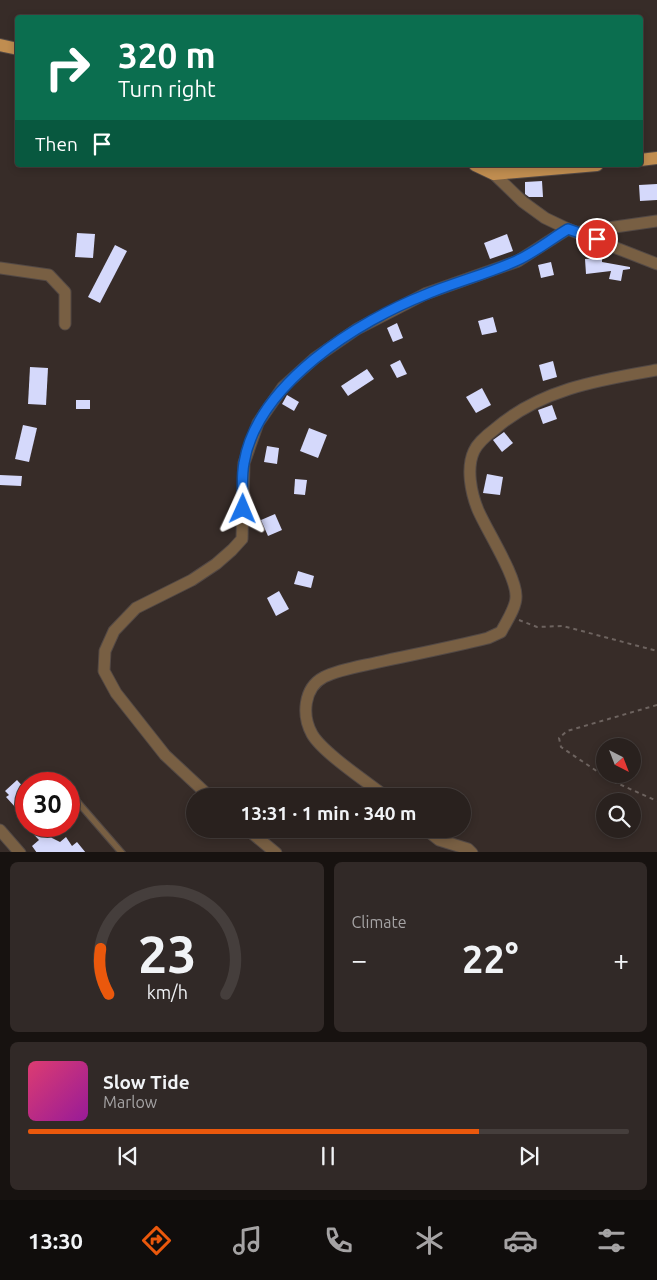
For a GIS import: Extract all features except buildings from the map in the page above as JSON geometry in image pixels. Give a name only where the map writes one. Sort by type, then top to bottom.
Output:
[{"type":"main road","points":[[0,46],[15,48]]},
{"type":"main road","points":[[643,160],[657,158]]},
{"type":"main road","points":[[479,167],[494,174],[575,167]]},
{"type":"street","points":[[494,174],[523,202],[568,229],[580,232],[657,264]]},
{"type":"street","points":[[580,232],[657,221]]},
{"type":"street","points":[[200,788],[165,755],[116,694],[104,671],[104,651],[114,631],[136,608],[192,580],[216,564],[242,539],[244,463],[258,423],[283,387],[315,358],[357,329],[425,294],[518,261],[568,229]]},
{"type":"street","points":[[0,268],[49,275],[65,292],[65,324]]},
{"type":"street","points":[[375,788],[324,748],[312,735],[306,719],[305,701],[312,688],[323,677],[357,667],[488,638],[501,632],[510,616],[516,598],[513,580],[478,509],[472,488],[470,462],[474,451],[480,442],[507,419],[536,401],[590,382],[657,370]]},
{"type":"street","points":[[0,830],[20,852]]},
{"type":"street","points":[[258,838],[276,852]]},
{"type":"street","points":[[436,838],[472,852]]},
{"type":"lane","points":[[80,804],[122,852]]},
{"type":"path","points":[[510,616],[537,627],[563,626],[657,651]]},
{"type":"path","points":[[657,705],[567,731],[559,738],[561,747],[610,780],[657,801]]},
{"type":"route","points":[[243,509],[244,463],[258,423],[283,387],[315,358],[357,329],[425,294],[518,261],[568,229],[597,239]]}]
